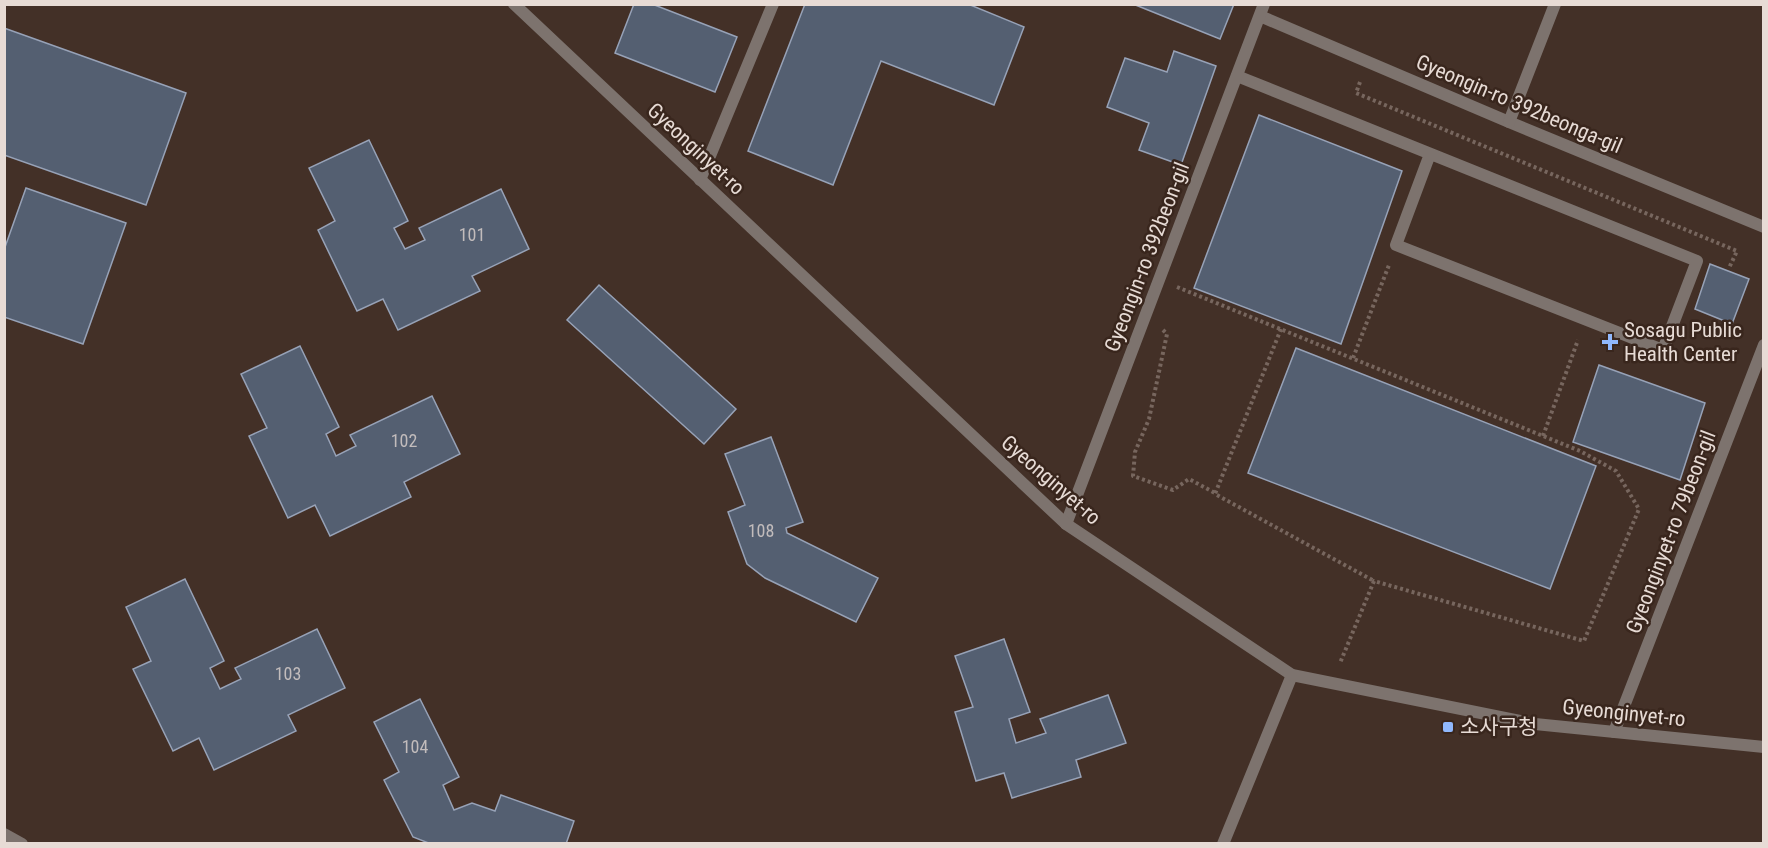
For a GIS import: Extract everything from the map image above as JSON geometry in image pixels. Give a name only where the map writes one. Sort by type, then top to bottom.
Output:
[{"type":"street","name":"Gyeonginyet-ro","points":[[514,4],[1066,524],[1292,675],[1535,724],[1764,747]]},
{"type":"street","points":[[700,180],[773,4]]},
{"type":"street","points":[[1509,122],[1555,4]]},
{"type":"street","name":"Gyeongin-ro 392beonga-gil","points":[[1262,10],[1368,62],[1764,227]]},
{"type":"street","name":"Gyeongin-ro 392beon-gil","points":[[1066,524],[1262,10]]},
{"type":"street","points":[[1237,76],[1697,261],[1663,350],[1396,245],[1430,154]]},
{"type":"street","name":"Gyeonginyet-ro 79beon-gil","points":[[1614,732],[1764,345]]},
{"type":"street","points":[[1223,843],[1292,675]]},
{"type":"street","points":[[4,834],[22,843]]},
{"type":"path","points":[[1368,62],[1356,93],[1737,251],[1729,268]]},
{"type":"path","points":[[1353,358],[1396,245]]},
{"type":"path","points":[[1147,311],[1167,334],[1149,419],[1135,452],[1133,476],[1173,490],[1190,479],[1374,581],[1584,641],[1639,509],[1616,471],[1580,451],[1159,280]]},
{"type":"path","points":[[1543,436],[1586,320]]},
{"type":"path","points":[[1215,494],[1281,329]]},
{"type":"path","points":[[1332,683],[1374,581]]},
{"type":"building","points":[[634,4],[652,4],[737,37],[715,92],[615,53]]},
{"type":"building","points":[[805,4],[968,4],[1024,27],[994,105],[881,61],[833,185],[748,151]]},
{"type":"building","points":[[1133,4],[1234,4],[1220,39]]},
{"type":"building","points":[[4,28],[186,93],[146,205],[4,155]]},
{"type":"building","points":[[1174,51],[1216,66],[1181,165],[1139,150],[1149,123],[1107,107],[1125,58],[1167,72]]},
{"type":"building","points":[[1259,115],[1402,171],[1341,344],[1194,288]]},
{"type":"building","points":[[369,140],[408,221],[394,228],[405,249],[425,240],[419,228],[501,189],[529,249],[472,276],[480,291],[398,330],[383,299],[357,311],[318,230],[335,221],[309,168]]},
{"type":"building","points":[[26,188],[126,223],[83,344],[4,317],[4,250]]},
{"type":"building","points":[[1710,264],[1749,279],[1732,324],[1695,309]]},
{"type":"building","points":[[599,285],[736,409],[704,444],[567,320]]},
{"type":"building","points":[[300,346],[339,427],[326,434],[336,456],[356,446],[350,435],[432,396],[460,454],[404,482],[411,497],[330,536],[315,505],[288,518],[249,436],[267,428],[241,374]]},
{"type":"building","points":[[1296,348],[1596,466],[1550,589],[1248,473]]},
{"type":"building","points":[[1599,365],[1705,403],[1680,480],[1573,442]]},
{"type":"building","points":[[771,437],[803,522],[786,528],[787,533],[878,578],[856,622],[765,578],[747,564],[728,512],[745,505],[725,454]]},
{"type":"building","points":[[185,579],[224,661],[210,668],[220,689],[241,679],[235,668],[317,629],[345,688],[288,715],[296,731],[214,770],[199,738],[173,751],[133,669],[151,661],[126,607]]},
{"type":"building","points":[[1004,639],[1030,712],[1009,719],[1016,743],[1046,733],[1040,719],[1108,695],[1126,743],[1076,760],[1081,777],[1012,798],[1004,773],[976,781],[955,712],[973,707],[955,656]]},
{"type":"building","points":[[420,699],[459,777],[443,785],[454,810],[472,803],[495,811],[501,795],[574,821],[566,844],[431,844],[413,837],[384,780],[399,772],[374,722]]},
{"type":"place","name":"Sosagu Public Health Center","points":[[1610,342]]},
{"type":"place","name":"소사구청","points":[[1448,727]]}]
